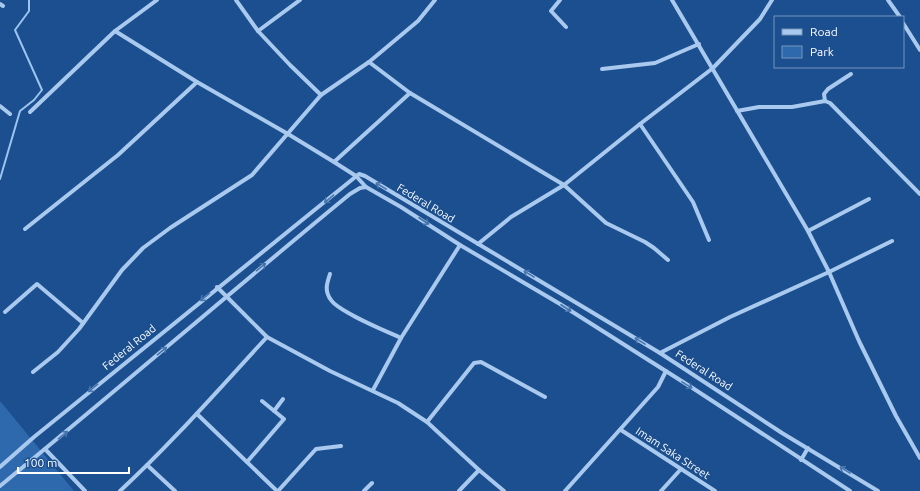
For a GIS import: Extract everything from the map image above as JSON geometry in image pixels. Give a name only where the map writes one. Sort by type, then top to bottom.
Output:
[{"type":"street","points":[[30,112],[115,31],[156,0]]},
{"type":"street","points":[[236,0],[258,31],[321,95]]},
{"type":"street","points":[[258,31],[300,0]]},
{"type":"street","points":[[33,372],[58,352],[83,323],[122,270],[143,248],[170,228],[252,175],[321,95],[369,62],[418,21],[436,0]]},
{"type":"street","points":[[560,0],[551,11],[566,27]]},
{"type":"street","points":[[672,0],[808,231],[829,272],[859,341],[889,402],[920,458]]},
{"type":"street","points":[[478,244],[511,217],[564,185],[713,68],[760,19],[772,0]]},
{"type":"street","points":[[888,0],[899,16]]},
{"type":"street","points":[[904,24],[920,50]]},
{"type":"street","points":[[115,31],[197,82],[288,134],[356,176]]},
{"type":"street","points":[[602,69],[655,63],[699,44]]},
{"type":"street","points":[[369,62],[410,93],[564,185],[606,224],[645,242],[668,260]]},
{"type":"street","points":[[825,101],[824,94],[828,89],[851,74]]},
{"type":"street","points":[[25,229],[118,154],[197,82]]},
{"type":"street","points":[[334,162],[410,93]]},
{"type":"street","points":[[737,111],[759,107],[792,107],[825,101],[830,103],[920,194]]},
{"type":"street","points":[[0,106],[10,114]]},
{"type":"street","points":[[640,124],[692,202],[709,240]]},
{"type":"street","name":"Federal Road","points":[[0,467],[34,437],[217,287],[289,232],[359,174],[365,176],[660,353],[878,491]]},
{"type":"street","name":"Federal Road","points":[[356,176],[366,187],[560,304],[850,491]]},
{"type":"street","points":[[0,486],[350,194],[360,188],[366,187]]},
{"type":"street","points":[[808,231],[870,199]]},
{"type":"street","points":[[660,353],[730,317],[829,272],[892,241]]},
{"type":"street","points":[[373,390],[401,338],[460,245]]},
{"type":"street","points":[[330,274],[326,285],[331,301],[342,310],[401,338]]},
{"type":"street","points":[[5,312],[37,284],[83,323]]},
{"type":"street","points":[[217,287],[267,337],[330,371],[398,403],[426,422],[504,491]]},
{"type":"street","points":[[120,491],[197,414],[267,337]]},
{"type":"street","points":[[426,422],[474,363],[477,362],[481,362],[545,397]]},
{"type":"street","points":[[565,491],[658,387],[666,371]]},
{"type":"street","points":[[274,411],[283,400]]},
{"type":"street","points":[[247,462],[284,419],[262,401]]},
{"type":"street","points":[[197,414],[277,491],[316,450],[341,446]]},
{"type":"street","name":"Imam Saka Street","points":[[621,430],[715,491]]},
{"type":"street","points":[[801,460],[808,448]]},
{"type":"street","points":[[45,449],[85,491]]},
{"type":"street","points":[[147,465],[175,491]]},
{"type":"street","points":[[661,491],[681,469]]},
{"type":"street","points":[[459,491],[479,470]]},
{"type":"street","points":[[364,491],[372,483]]},
{"type":"green space","points":[[0,401],[74,491],[0,491]]},
{"type":"waterway","points":[[0,179],[20,111],[34,100],[42,90],[15,30],[29,11],[29,0]]}]
